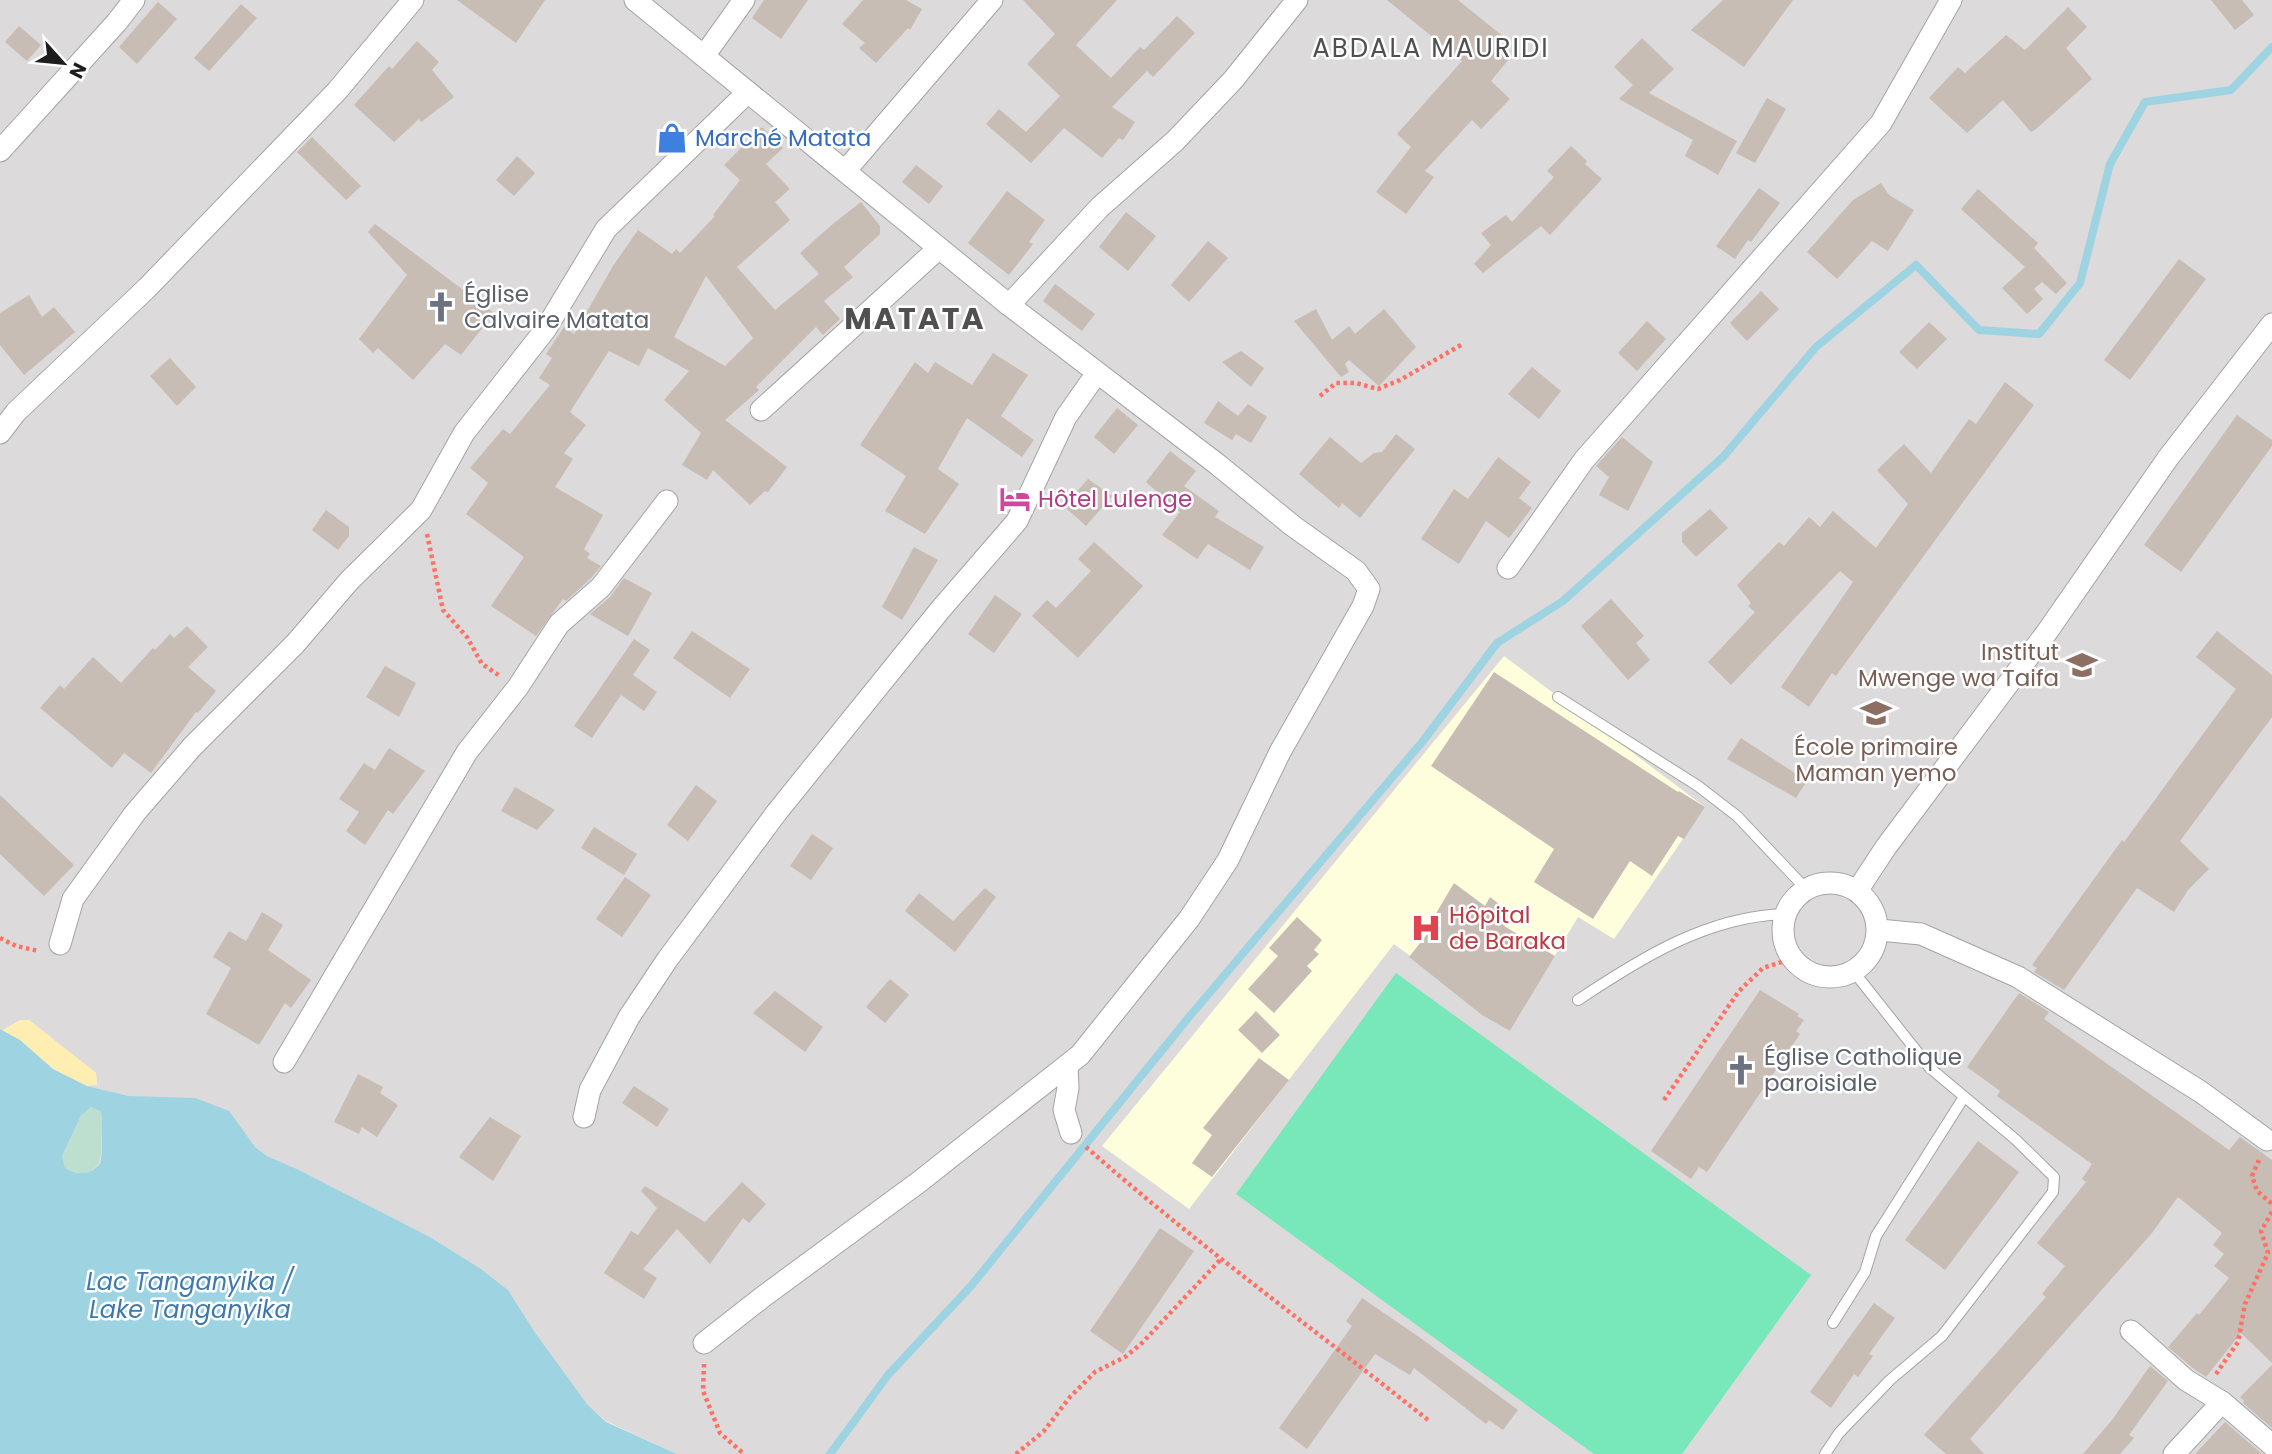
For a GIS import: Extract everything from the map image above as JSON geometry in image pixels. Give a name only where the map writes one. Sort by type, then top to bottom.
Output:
[{"type":"street","points":[[0,151],[134,0]]},
{"type":"street","points":[[0,433],[16,412],[147,288],[337,91],[413,0]]},
{"type":"street","points":[[635,0],[1009,305],[1217,464],[1293,526],[1356,571],[1369,589],[1363,606],[1280,752],[1228,860],[1189,919],[1080,1055],[919,1182],[704,1343]]},
{"type":"street","points":[[704,56],[744,0]]},
{"type":"street","points":[[846,170],[992,0]]},
{"type":"street","points":[[1009,305],[1100,207],[1175,141],[1225,89],[1297,0]]},
{"type":"street","points":[[1508,568],[1584,460],[1881,123],[1951,0]]},
{"type":"street","points":[[60,944],[73,899],[135,813],[192,747],[295,643],[349,581],[421,510],[464,433],[545,330],[606,229],[748,92]]},
{"type":"street","points":[[761,410],[939,248]]},
{"type":"street","points":[[1857,891],[1886,847],[2111,542],[2168,458],[2272,324]]},
{"type":"street","points":[[584,1117],[590,1090],[629,1017],[667,960],[777,812],[940,610],[1017,521],[1066,416],[1097,373]]},
{"type":"street","points":[[284,1062],[467,752],[518,687],[559,624],[601,587],[667,500]]},
{"type":"street","points":[[1823,883],[1841,883],[1857,891],[1873,908],[1879,930],[1872,954],[1854,972],[1832,979],[1809,974],[1791,959],[1783,937],[1785,914],[1793,900],[1806,889],[1823,883]]},
{"type":"street","points":[[1879,930],[1921,934],[2018,977],[2201,1092],[2267,1140]]},
{"type":"street","points":[[1067,1066],[1068,1088],[1064,1110],[1071,1133]]},
{"type":"street","points":[[2130,1331],[2186,1380],[2215,1398],[2272,1445]]},
{"type":"street","points":[[2174,1454],[2215,1398]]},
{"type":"lane","points":[[1558,697],[1708,793],[1737,816],[1806,889]]},
{"type":"lane","points":[[1578,1000],[1626,968],[1712,926],[1755,915],[1785,914]]},
{"type":"lane","points":[[1825,1454],[1839,1433],[1890,1380],[1942,1336],[2053,1192],[2054,1177],[2015,1139],[1930,1068],[1854,972]]},
{"type":"lane","points":[[1833,1323],[1865,1272],[1875,1236],[1964,1097]]},
{"type":"path","points":[[1320,396],[1336,383],[1356,383],[1378,389],[1400,380],[1461,345]]},
{"type":"path","points":[[421,510],[443,610],[467,637],[482,664],[518,687]]},
{"type":"path","points":[[0,937],[16,946],[40,951],[60,944]]},
{"type":"path","points":[[1664,1100],[1739,991],[1763,968],[1791,959]]},
{"type":"path","points":[[1071,1133],[1113,1172],[1221,1259],[1428,1420]]},
{"type":"path","points":[[2267,1140],[2252,1176],[2257,1191],[2272,1203]]},
{"type":"path","points":[[2215,1398],[2213,1379],[2238,1342],[2245,1304],[2268,1253],[2261,1231],[2272,1212]]},
{"type":"path","points":[[1016,1454],[1045,1431],[1070,1396],[1095,1372],[1125,1357],[1142,1343],[1221,1259]]},
{"type":"path","points":[[704,1343],[703,1391],[720,1433],[744,1454]]},
{"type":"shaded area","points":[[0,0],[2272,0],[2272,1454],[677,1454],[606,1421],[587,1404],[566,1376],[508,1290],[481,1269],[430,1237],[267,1156],[247,1137],[152,1098],[129,1096],[87,1086],[97,1085],[96,1073],[29,1020],[20,1020],[3,1030],[0,1029]]},
{"type":"shaded area","name":"Hôpital de Baraka","points":[[1504,656],[1705,807],[1614,939],[1578,917],[1510,1031],[1394,944],[1189,1209],[1102,1146]]},
{"type":"shaded area","points":[[91,1107],[101,1112],[102,1118],[99,1163],[88,1172],[74,1172],[65,1168],[62,1156],[81,1116]]},
{"type":"sand","points":[[20,1020],[29,1020],[96,1073],[97,1085],[73,1080],[61,1073],[3,1030]]},
{"type":"green space","points":[[1396,973],[1811,1275],[1682,1454],[1594,1454],[1236,1194]]},
{"type":"water","name":"Lac Tanganyika / Lake Tanganyika","points":[[0,1029],[20,1040],[53,1069],[87,1086],[129,1096],[195,1098],[229,1111],[255,1147],[267,1156],[430,1237],[481,1269],[508,1290],[587,1404],[606,1422],[677,1454],[0,1454]],"holes":[[[91,1107],[101,1112],[100,1163],[93,1170],[83,1173],[65,1168],[62,1156],[81,1116]]]},
{"type":"building","points":[[457,0],[545,0],[516,43]]},
{"type":"building","points":[[764,0],[808,0],[781,39],[752,18]]},
{"type":"building","points":[[863,0],[906,0],[922,9],[910,30],[908,28],[876,63],[859,48],[865,43],[842,24]]},
{"type":"building","points":[[1023,0],[1117,0],[1076,45],[1111,78],[1140,47],[1144,50],[1177,16],[1195,33],[1153,77],[1147,71],[1112,107],[1135,122],[1123,140],[1119,138],[1102,158],[1064,128],[1031,163],[986,124],[999,109],[1026,132],[1060,96],[1027,64],[1055,34]]},
{"type":"building","points":[[1387,0],[1458,0],[1505,38],[1496,48],[1509,59],[1491,81],[1510,99],[1481,129],[1472,120],[1425,171],[1434,177],[1406,214],[1376,192],[1411,147],[1397,134],[1462,61]]},
{"type":"building","points":[[1723,0],[1793,0],[1744,67],[1691,30]]},
{"type":"building","points":[[2211,0],[2242,0],[2254,15],[2235,30]]},
{"type":"building","points":[[158,2],[177,19],[137,64],[119,47]]},
{"type":"building","points":[[241,4],[257,18],[209,71],[194,58]]},
{"type":"building","points":[[2068,7],[2087,27],[2066,48],[2092,79],[2036,129],[2031,132],[2003,100],[1967,133],[1929,98],[1958,67],[1965,73],[2006,35],[2025,50]]},
{"type":"building","points":[[19,26],[41,45],[27,61],[5,42]]},
{"type":"building","points":[[1642,38],[1674,69],[1649,93],[1737,141],[1718,175],[1685,156],[1693,140],[1619,99],[1633,85],[1614,67]]},
{"type":"building","points":[[417,41],[439,62],[432,70],[454,97],[421,122],[419,119],[394,142],[354,105],[389,66],[392,69]]},
{"type":"building","points":[[1767,98],[1786,109],[1755,163],[1736,153]]},
{"type":"building","points":[[762,127],[783,148],[766,164],[790,189],[775,202],[790,220],[737,267],[775,310],[819,274],[800,253],[834,223],[861,202],[880,226],[880,234],[844,267],[853,277],[824,301],[840,319],[823,335],[816,327],[756,387],[759,390],[725,420],[787,467],[768,492],[765,491],[750,505],[713,470],[707,480],[682,465],[701,433],[664,400],[689,371],[648,348],[639,366],[609,351],[570,412],[586,425],[564,453],[573,459],[555,487],[603,515],[584,549],[590,554],[587,558],[601,566],[566,601],[563,599],[536,636],[491,606],[524,557],[466,514],[488,483],[470,468],[503,429],[510,434],[550,385],[539,378],[552,358],[546,354],[564,327],[574,334],[613,266],[638,230],[672,254],[676,249],[680,253],[715,216],[713,215],[740,180],[724,165]],"holes":[[[706,276],[753,338],[725,366],[674,337]]]},
{"type":"building","points":[[312,137],[361,186],[346,200],[297,152]]},
{"type":"building","points":[[1571,146],[1587,161],[1585,164],[1602,179],[1550,235],[1541,226],[1483,273],[1474,264],[1491,245],[1481,233],[1506,215],[1512,222],[1554,177],[1547,171]]},
{"type":"building","points":[[517,156],[535,173],[514,196],[496,180]]},
{"type":"building","points":[[916,165],[943,186],[929,204],[902,182]]},
{"type":"building","points":[[1881,183],[1889,195],[1914,210],[1888,251],[1872,241],[1837,279],[1807,252],[1853,200]]},
{"type":"building","points":[[1759,188],[1780,203],[1735,259],[1716,246]]},
{"type":"building","points":[[1978,189],[2038,243],[2034,248],[2067,283],[2056,294],[2042,282],[2034,289],[2043,299],[2027,314],[2002,288],[2025,267],[1961,209]]},
{"type":"building","points":[[1007,191],[1045,220],[1029,242],[1033,244],[1009,275],[968,243]]},
{"type":"building","points":[[1126,212],[1156,236],[1128,271],[1099,247]]},
{"type":"building","points":[[375,224],[494,313],[461,355],[445,344],[413,380],[378,348],[373,353],[359,339],[407,275],[368,232]]},
{"type":"building","points":[[1208,241],[1228,258],[1189,302],[1171,285]]},
{"type":"building","points":[[2179,259],[2206,279],[2130,380],[2104,360]]},
{"type":"building","points":[[1055,284],[1095,314],[1082,331],[1043,301]]},
{"type":"building","points":[[1761,291],[1779,309],[1747,341],[1730,323]]},
{"type":"building","points":[[29,295],[42,317],[54,307],[75,332],[24,375],[0,345],[0,313]]},
{"type":"building","points":[[1316,309],[1332,340],[1349,326],[1355,334],[1384,309],[1416,347],[1379,386],[1349,360],[1345,364],[1349,372],[1341,377],[1294,321]]},
{"type":"building","points":[[1647,321],[1666,339],[1637,371],[1618,353]]},
{"type":"building","points":[[1929,322],[1947,339],[1917,369],[1899,352]]},
{"type":"building","points":[[1241,351],[1264,368],[1251,387],[1222,362]]},
{"type":"building","points":[[993,353],[1028,375],[1001,416],[1034,440],[1022,457],[967,418],[938,469],[959,484],[925,534],[885,511],[906,476],[860,445],[915,362],[928,373],[935,362],[972,385]]},
{"type":"building","points":[[170,358],[196,387],[177,406],[150,376]]},
{"type":"building","points":[[1532,367],[1561,391],[1539,419],[1508,394]]},
{"type":"building","points":[[2005,382],[2034,405],[1836,676],[1832,673],[1809,707],[1781,687],[1853,582],[1840,571],[1731,685],[1708,662],[1755,612],[1748,606],[1751,603],[1737,585],[1779,542],[1784,546],[1809,517],[1820,527],[1833,511],[1876,548],[1908,504],[1877,470],[1904,444],[1931,473],[1969,419],[1976,424]]},
{"type":"building","points":[[1218,401],[1238,416],[1248,404],[1267,417],[1251,443],[1236,434],[1232,440],[1204,423]]},
{"type":"building","points":[[1117,408],[1138,425],[1114,454],[1094,437]]},
{"type":"building","points":[[2237,415],[2272,440],[2272,446],[2181,572],[2144,545]]},
{"type":"building","points":[[1396,434],[1415,449],[1360,518],[1342,503],[1339,508],[1299,474],[1330,437],[1361,463],[1374,453],[1382,452]]},
{"type":"building","points":[[1622,437],[1653,462],[1628,511],[1599,495],[1609,477],[1596,466]]},
{"type":"building","points":[[1170,451],[1196,471],[1184,486],[1219,511],[1215,517],[1264,547],[1250,570],[1208,544],[1197,559],[1162,535],[1180,512],[1146,482]]},
{"type":"building","points":[[1498,457],[1531,482],[1519,498],[1532,508],[1509,538],[1486,521],[1459,564],[1421,539],[1454,489],[1468,499]]},
{"type":"building","points":[[1088,479],[1112,496],[1086,526],[1064,506]]},
{"type":"building","points":[[1710,509],[1728,528],[1696,557],[1682,542],[1682,533]]},
{"type":"building","points":[[326,510],[349,527],[349,536],[338,550],[312,530]]},
{"type":"building","points":[[1094,542],[1143,586],[1078,658],[1032,616],[1047,600],[1056,608],[1091,571],[1078,559]]},
{"type":"building","points":[[914,547],[938,560],[902,620],[882,607]]},
{"type":"building","points":[[624,578],[652,593],[628,636],[590,614],[610,597]]},
{"type":"building","points":[[995,595],[1022,614],[994,653],[968,634]]},
{"type":"building","points":[[1611,599],[1644,636],[1636,643],[1650,660],[1628,680],[1581,626]]},
{"type":"building","points":[[187,626],[208,647],[188,667],[216,691],[198,713],[196,712],[151,773],[124,753],[112,768],[40,708],[60,685],[64,689],[93,657],[121,683],[153,648],[155,650],[170,634],[174,638]]},
{"type":"building","points":[[692,631],[750,669],[730,698],[673,658]]},
{"type":"building","points":[[2217,631],[2272,675],[2272,717],[2180,841],[2209,869],[2188,890],[2174,912],[2137,888],[2064,990],[2034,972],[2037,968],[2032,965],[2236,689],[2196,657]]},
{"type":"building","points":[[634,639],[650,650],[633,675],[657,692],[644,711],[621,695],[592,738],[574,726]]},
{"type":"building","points":[[385,666],[416,683],[399,717],[366,697]]},
{"type":"building","points":[[1494,672],[1705,807],[1684,839],[1678,836],[1652,876],[1630,861],[1593,919],[1534,882],[1554,849],[1431,766]]},
{"type":"building","points":[[1741,738],[1807,781],[1796,798],[1727,759]]},
{"type":"building","points":[[389,748],[425,771],[393,814],[388,810],[365,845],[346,831],[359,812],[339,799],[364,763],[375,770]]},
{"type":"building","points":[[696,785],[717,801],[688,841],[667,825]]},
{"type":"building","points":[[515,787],[555,810],[537,830],[501,811]]},
{"type":"building","points":[[0,795],[74,865],[44,896],[0,854]]},
{"type":"building","points":[[594,827],[637,854],[624,875],[581,848]]},
{"type":"building","points":[[812,834],[833,848],[811,880],[790,866]]},
{"type":"building","points":[[625,877],[651,895],[622,937],[596,919]]},
{"type":"building","points":[[1454,883],[1485,906],[1490,897],[1512,914],[1504,926],[1555,956],[1510,1031],[1482,1015],[1409,957],[1440,918],[1435,915]]},
{"type":"building","points":[[985,888],[996,897],[955,952],[905,911],[919,893],[953,921]]},
{"type":"building","points":[[262,912],[283,925],[268,950],[311,980],[291,1008],[285,1003],[259,1045],[206,1014],[231,968],[213,957],[229,931],[246,941]]},
{"type":"building","points":[[1297,917],[1322,940],[1314,950],[1319,954],[1307,966],[1312,971],[1274,1013],[1248,989],[1278,956],[1269,948]]},
{"type":"building","points":[[890,979],[909,995],[885,1023],[866,1007]]},
{"type":"building","name":"Église Catholique paroisiale","points":[[1760,990],[1799,1014],[1797,1016],[1804,1020],[1796,1031],[1800,1034],[1707,1172],[1699,1167],[1691,1179],[1651,1151]]},
{"type":"building","points":[[775,991],[823,1027],[805,1052],[753,1013]]},
{"type":"building","points":[[2019,993],[2049,1012],[2044,1019],[2229,1150],[2240,1137],[2272,1160],[2272,1363],[2241,1333],[2206,1377],[2168,1347],[2229,1278],[2214,1266],[2224,1254],[2213,1245],[2222,1233],[2178,1197],[2152,1233],[1970,1439],[1984,1454],[1946,1454],[1924,1435],[2046,1297],[2042,1294],[2065,1266],[2037,1243],[2086,1182],[2082,1179],[2092,1164],[1997,1096],[2000,1091],[1967,1067]]},
{"type":"building","points":[[1256,1011],[1280,1035],[1262,1053],[1238,1030]]},
{"type":"building","points":[[1259,1058],[1289,1080],[1212,1177],[1192,1163],[1212,1135],[1203,1128]]},
{"type":"building","points":[[358,1074],[383,1087],[380,1093],[398,1105],[377,1137],[362,1127],[359,1134],[334,1122]]},
{"type":"building","points":[[634,1086],[669,1109],[657,1127],[622,1103]]},
{"type":"building","points":[[490,1117],[521,1136],[493,1181],[459,1157]]},
{"type":"building","points":[[1978,1141],[2019,1172],[1945,1270],[1905,1240]]},
{"type":"building","points":[[742,1182],[766,1204],[749,1223],[743,1218],[710,1264],[677,1229],[643,1269],[657,1278],[644,1299],[604,1273],[631,1231],[638,1235],[657,1208],[641,1191],[645,1186],[705,1222]]},
{"type":"building","points":[[1160,1228],[1194,1251],[1123,1354],[1090,1331]]},
{"type":"building","points":[[1362,1298],[1518,1410],[1503,1430],[1489,1420],[1486,1424],[1414,1368],[1410,1375],[1375,1354],[1307,1449],[1279,1428],[1352,1326],[1346,1321]]},
{"type":"building","points":[[1874,1303],[1895,1318],[1869,1354],[1873,1356],[1858,1377],[1854,1374],[1831,1408],[1810,1392]]},
{"type":"building","points":[[2272,1365],[2272,1428],[2243,1403],[2240,1397]]},
{"type":"building","points":[[2150,1366],[2168,1381],[2129,1435],[2134,1438],[2120,1454],[2083,1454],[2112,1420]]},
{"type":"building","points":[[2225,1422],[2262,1454],[2195,1454]]},
{"type":"waterway","points":[[830,1454],[888,1375],[971,1286],[1189,1017],[1423,741],[1497,643],[1563,601],[1723,457],[1816,347],[1916,265],[1979,330],[2039,334],[2080,283],[2110,164],[2145,102],[2231,90],[2272,47]]},
{"type":"place","name":"Marché Matata","points":[[672,138]]},
{"type":"place","name":"Église Calvaire Matata","points":[[441,307]]},
{"type":"place","name":"Hôtel Lulenge","points":[[1015,499]]},
{"type":"place","name":"Institut Mwenge wa Taifa","points":[[2082,665]]},
{"type":"place","name":"École primaire Maman yemo","points":[[1876,713]]},
{"type":"place","name":"Hôpital de Baraka","points":[[1426,928]]},
{"type":"place","name":"Église Catholique paroisiale","points":[[1741,1070]]},
{"type":"district","name":"ABDALA MAURIDI","points":[[1431,48]]},
{"type":"district","name":"MATATA","points":[[915,318]]}]
